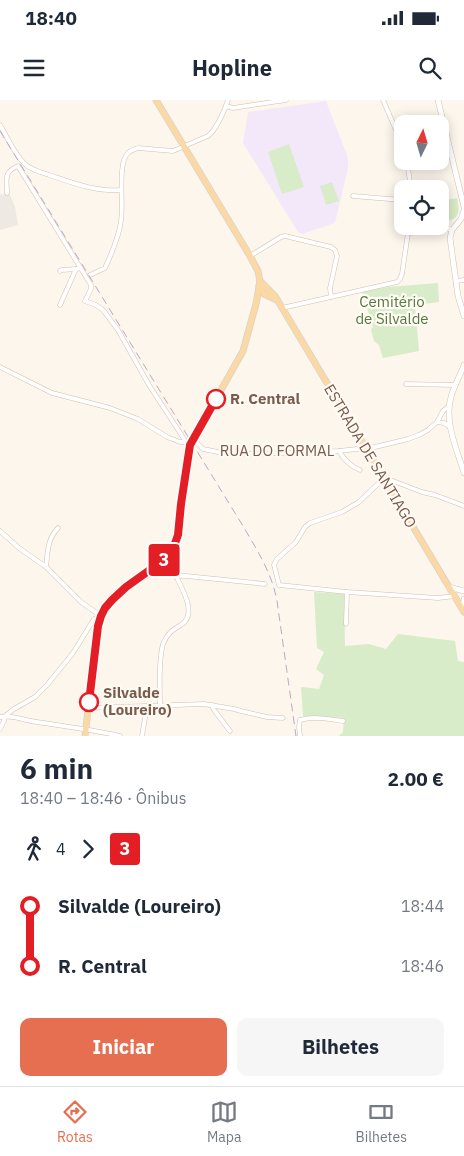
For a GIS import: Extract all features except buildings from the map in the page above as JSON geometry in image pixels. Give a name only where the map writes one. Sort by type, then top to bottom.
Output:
[{"type":"main road","name":"ESTRADA DE SANTIAGO","points":[[156,100],[250,256],[258,271],[262,291],[277,300],[463,611]]},
{"type":"main road","points":[[438,100],[441,115]]},
{"type":"main road","points":[[449,149],[464,209],[461,219],[452,230],[450,238],[458,296],[464,316]]},
{"type":"main road","points":[[85,733],[98,626],[101,616],[112,600],[126,587],[161,562],[174,546],[178,535],[190,442],[243,351],[262,291]]},
{"type":"main road","points":[[463,368],[451,399],[450,427],[464,474]]},
{"type":"main road","points":[[449,587],[464,592]]},
{"type":"main road","points":[[454,596],[464,592]]},
{"type":"main road","points":[[454,596],[464,598],[463,611]]},
{"type":"street","points":[[90,275],[103,270],[106,265],[121,223],[123,200],[121,190],[124,160],[127,153],[138,148],[173,151],[212,134],[228,100]]},
{"type":"street","points":[[226,106],[233,108],[286,100]]},
{"type":"street","points":[[383,100],[394,125]]},
{"type":"street","points":[[0,124],[26,165],[35,170],[82,186],[103,190],[121,190]]},
{"type":"street","points":[[7,193],[8,172],[18,166],[78,269],[91,285],[92,288],[85,301],[103,310],[118,330],[149,385],[190,442]]},
{"type":"street","points":[[353,196],[394,199]]},
{"type":"street","points":[[282,308],[397,282],[402,274],[408,235]]},
{"type":"street","points":[[250,256],[285,236],[331,247],[335,250],[337,256],[330,288],[331,297]]},
{"type":"street","points":[[60,271],[78,269]]},
{"type":"street","points":[[60,305],[78,269]]},
{"type":"street","points":[[456,281],[464,280]]},
{"type":"street","points":[[0,367],[52,393],[110,408],[147,424],[168,437],[180,442],[190,442]]},
{"type":"street","points":[[406,384],[456,384]]},
{"type":"street","name":"RUA DO FORMAL","points":[[190,442],[204,450],[223,453],[255,454],[339,451],[383,446],[408,440],[428,430],[450,405]]},
{"type":"street","points":[[437,422],[444,423],[450,427]]},
{"type":"street","points":[[339,451],[344,460],[360,470]]},
{"type":"street","points":[[454,596],[438,598],[279,585],[274,568],[275,561],[296,542],[310,523],[342,512],[359,502],[384,480],[388,479],[422,492],[435,494],[464,506]]},
{"type":"street","points":[[46,567],[51,536],[58,528]]},
{"type":"street","points":[[0,531],[19,548],[46,567],[81,602],[101,616]]},
{"type":"street","points":[[161,562],[160,570],[163,576]]},
{"type":"street","points":[[160,706],[163,646],[170,632],[183,624],[188,618],[187,602],[176,576]]},
{"type":"street","points":[[141,577],[176,576],[265,584]]},
{"type":"street","points":[[346,624],[347,592]]},
{"type":"street","points":[[2,716],[35,697],[47,685],[73,653],[94,619],[101,616]]},
{"type":"street","points":[[88,708],[204,704],[267,717],[283,718]]},
{"type":"street","points":[[142,736],[147,706]]},
{"type":"street","points":[[212,706],[230,731]]},
{"type":"street","points":[[0,729],[4,722],[2,716]]},
{"type":"street","points":[[2,716],[13,716],[85,733],[120,736]]},
{"type":"street","points":[[300,736],[300,720],[320,718],[342,721]]},
{"type":"shaded area","points":[[326,101],[347,155],[348,168],[335,223],[302,234],[298,232],[243,143],[248,112]]},
{"type":"shaded area","points":[[0,194],[10,195],[15,207],[18,225],[0,230]]},
{"type":"green space","points":[[289,144],[304,187],[282,194],[268,152]]},
{"type":"green space","points":[[332,182],[339,201],[326,205],[320,186]]},
{"type":"green space","points":[[457,198],[459,209],[457,216],[449,220],[449,199]]},
{"type":"green space","name":"Cemitério de Silvalde","points":[[438,283],[439,302],[415,305],[419,351],[383,358],[379,345],[374,341],[371,330],[373,327],[362,292],[388,287]]},
{"type":"green space","points":[[314,592],[344,594],[345,646],[369,644],[386,649],[398,634],[455,641],[458,661],[464,662],[464,736],[339,736],[343,732],[344,718],[303,716],[301,687],[319,689],[324,675],[316,669],[324,652],[317,648]]},
{"type":"railway","points":[[0,131],[243,526],[263,562],[272,581],[277,601],[296,736]]},
{"type":"bus line","name":"3","points":[[89,702],[98,626],[101,616],[112,600],[126,587],[161,562],[174,546],[178,535],[190,445],[216,399]]},
{"type":"place","name":"R. Central","points":[[216,399]]},
{"type":"place","name":"Silvalde (Loureiro)","points":[[89,702]]}]
